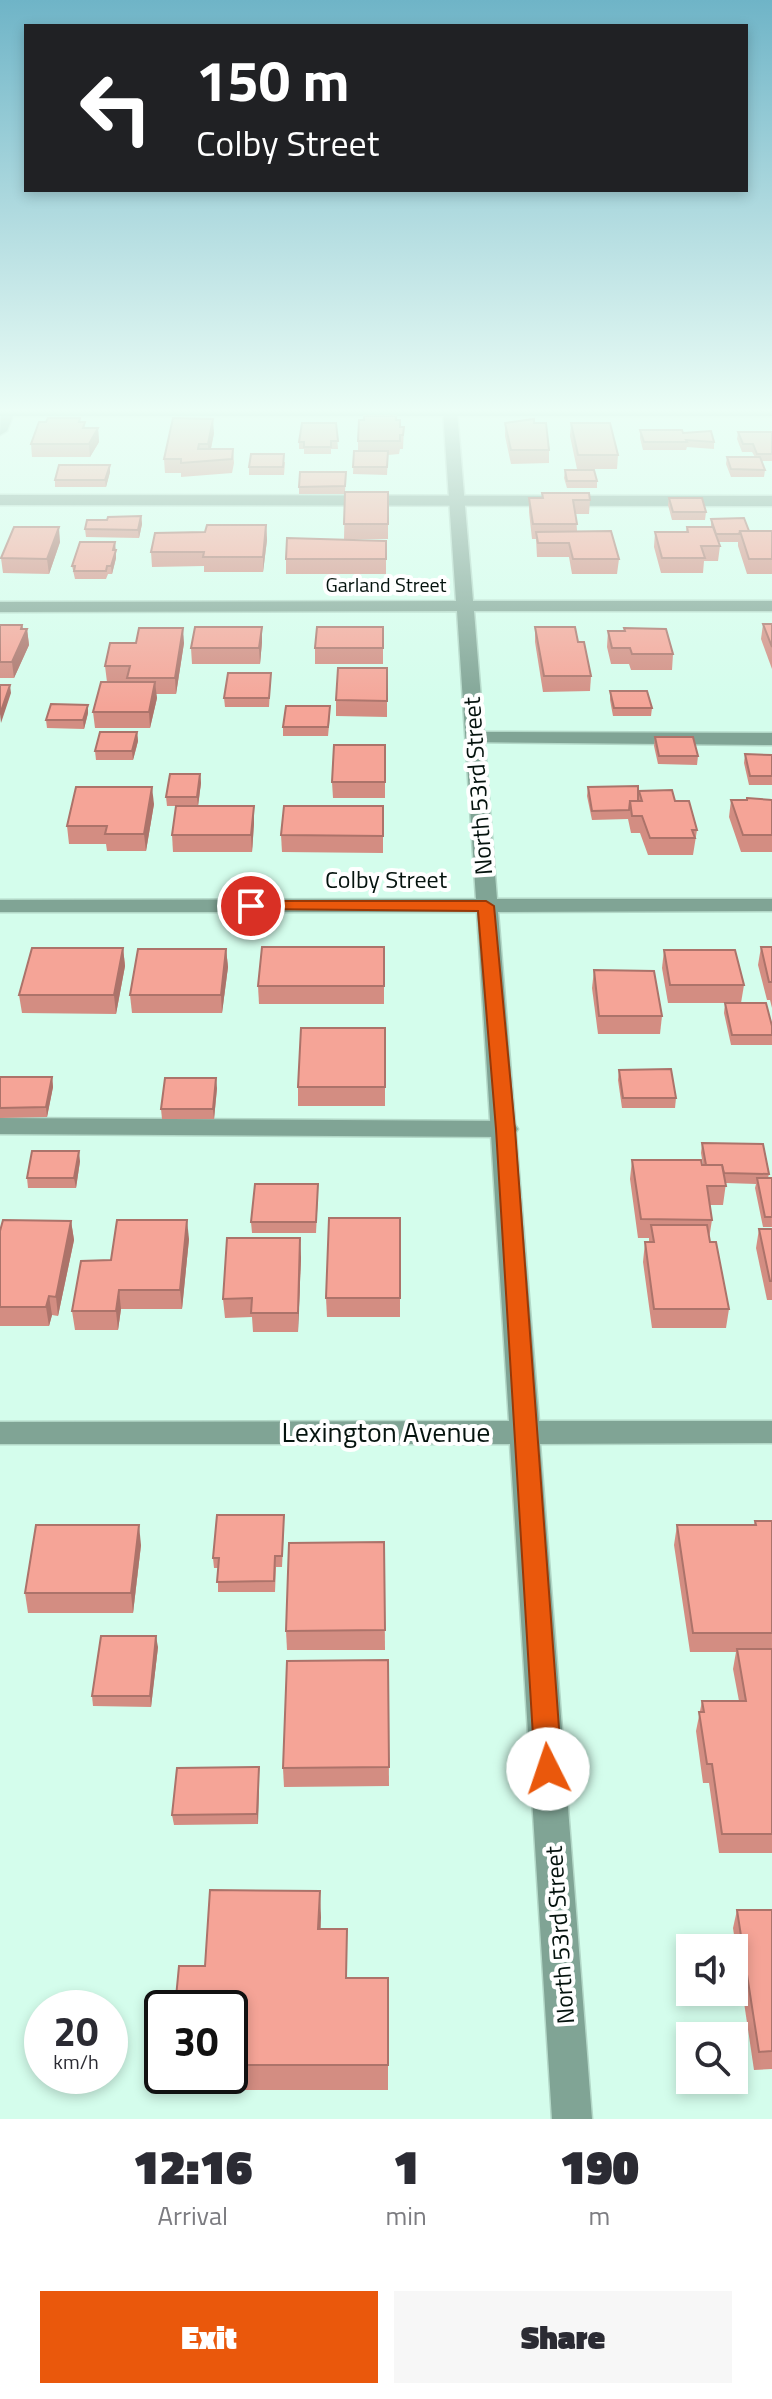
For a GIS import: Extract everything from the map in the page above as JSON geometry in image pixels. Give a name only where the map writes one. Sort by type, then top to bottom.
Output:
[{"type":"street","name":"North 53rd Street","points":[[458,510],[505,1129],[572,2119]]},
{"type":"street","name":"Garland Street","points":[[0,607],[772,606]]},
{"type":"street","points":[[475,738],[772,739]]},
{"type":"street","name":"Colby Street","points":[[0,906],[772,905]]},
{"type":"street","points":[[0,1126],[505,1129]]},
{"type":"street","name":"Lexington Avenue","points":[[0,1433],[772,1432]]},
{"type":"building","points":[[344,510],[388,510],[388,524],[344,524]]},
{"type":"building","points":[[531,510],[575,510],[577,524],[533,524]]},
{"type":"building","points":[[672,510],[706,512],[673,512]]},
{"type":"building","points":[[141,516],[138,530],[85,529],[87,520]]},
{"type":"building","points":[[744,518],[749,531],[740,531],[739,534],[716,534],[711,519]]},
{"type":"building","points":[[207,525],[266,525],[263,557],[203,557],[204,552],[151,552],[155,533],[205,532]]},
{"type":"building","points":[[14,527],[59,527],[47,559],[1,558]]},
{"type":"building","points":[[687,527],[713,527],[720,546],[701,546],[705,558],[662,558],[655,532],[688,532]]},
{"type":"building","points":[[611,531],[619,559],[573,559],[569,543],[538,543],[536,532]]},
{"type":"building","points":[[740,531],[772,531],[772,559],[749,559]]},
{"type":"building","points":[[287,538],[386,541],[386,559],[286,559]]},
{"type":"building","points":[[80,542],[115,542],[111,566],[107,566],[106,571],[74,571],[75,566],[72,566]]},
{"type":"building","points":[[763,624],[772,624],[772,647]]},
{"type":"building","points":[[0,625],[22,625],[21,629],[27,629],[12,662],[0,662]]},
{"type":"building","points":[[195,627],[262,627],[259,648],[191,648]]},
{"type":"building","points":[[317,627],[383,627],[383,648],[315,648]]},
{"type":"building","points":[[535,627],[575,627],[578,642],[584,642],[591,676],[544,676]]},
{"type":"building","points":[[139,628],[183,628],[175,678],[127,678],[130,666],[105,666],[110,643],[136,643]]},
{"type":"building","points":[[624,628],[666,629],[673,654],[632,654],[630,648],[612,648],[608,631],[625,631]]},
{"type":"building","points":[[338,668],[387,668],[387,701],[336,700]]},
{"type":"building","points":[[228,673],[271,673],[269,698],[224,698]]},
{"type":"building","points":[[101,682],[155,682],[149,712],[93,712]]},
{"type":"building","points":[[0,685],[10,685],[0,714]]},
{"type":"building","points":[[610,691],[647,691],[652,708],[614,708]]},
{"type":"building","points":[[51,704],[88,705],[83,720],[46,720]]},
{"type":"building","points":[[286,706],[330,706],[328,727],[283,727]]},
{"type":"building","points":[[100,732],[137,732],[132,751],[95,751]]},
{"type":"building","points":[[655,737],[693,737],[698,756],[659,756]]},
{"type":"building","points":[[334,745],[385,745],[385,782],[332,782]]},
{"type":"building","points":[[745,754],[772,755],[772,776],[750,776]]},
{"type":"building","points":[[170,774],[200,774],[197,797],[166,797]]},
{"type":"building","points":[[638,786],[638,801],[630,801],[629,810],[592,811],[588,787]]},
{"type":"building","points":[[76,787],[152,787],[144,834],[105,834],[107,826],[67,826]]},
{"type":"building","points":[[672,790],[675,801],[689,801],[697,830],[692,830],[695,838],[650,838],[642,816],[632,816],[630,801],[642,801],[639,791]]},
{"type":"building","points":[[731,800],[772,800],[772,835],[743,835]]},
{"type":"building","points":[[176,806],[254,806],[251,835],[172,835]]},
{"type":"building","points":[[284,806],[383,806],[383,836],[281,835]]},
{"type":"building","points":[[262,947],[384,947],[384,986],[258,986]]},
{"type":"building","points":[[761,947],[772,947],[772,982],[769,982]]},
{"type":"building","points":[[32,948],[123,948],[114,995],[19,995]]},
{"type":"building","points":[[138,949],[226,949],[221,995],[130,995]]},
{"type":"building","points":[[664,950],[735,950],[744,985],[670,985]]},
{"type":"building","points":[[594,970],[654,971],[662,1016],[599,1016]]},
{"type":"building","points":[[725,1003],[766,1003],[772,1035],[732,1035]]},
{"type":"building","points":[[301,1028],[385,1028],[385,1087],[298,1087]]},
{"type":"building","points":[[671,1069],[676,1098],[623,1098],[619,1070]]},
{"type":"building","points":[[0,1077],[52,1077],[46,1107],[0,1108]]},
{"type":"building","points":[[165,1078],[216,1078],[213,1109],[161,1109]]},
{"type":"building","points":[[702,1143],[763,1144],[769,1174],[724,1173],[722,1165],[706,1165]]},
{"type":"building","points":[[32,1151],[79,1151],[74,1178],[27,1178]]},
{"type":"building","points":[[632,1160],[701,1160],[702,1165],[722,1165],[726,1186],[707,1186],[712,1220],[641,1219]]},
{"type":"building","points":[[757,1178],[772,1178],[772,1217],[765,1217]]},
{"type":"building","points":[[255,1184],[318,1184],[316,1222],[251,1222]]},
{"type":"building","points":[[329,1218],[400,1218],[400,1298],[326,1298]]},
{"type":"building","points":[[3,1220],[71,1221],[56,1297],[49,1296],[46,1307],[0,1307],[0,1231]]},
{"type":"building","points":[[117,1220],[187,1220],[180,1290],[119,1290],[116,1311],[72,1311],[81,1261],[111,1260]]},
{"type":"building","points":[[651,1225],[707,1225],[710,1242],[716,1242],[729,1309],[654,1309],[645,1242],[654,1242]]},
{"type":"building","points":[[759,1229],[772,1229],[772,1281],[770,1281]]},
{"type":"building","points":[[227,1238],[300,1238],[298,1313],[251,1313],[252,1298],[223,1299]]},
{"type":"building","points":[[217,1515],[284,1515],[282,1556],[275,1556],[274,1581],[217,1582],[219,1558],[213,1558]]},
{"type":"building","points":[[755,1521],[772,1521],[772,1633],[693,1633],[677,1525],[756,1525]]},
{"type":"building","points":[[36,1525],[139,1525],[131,1593],[25,1593]]},
{"type":"building","points":[[384,1542],[385,1630],[286,1631],[289,1543]]},
{"type":"building","points":[[101,1636],[156,1636],[150,1696],[92,1696]]},
{"type":"building","points":[[737,1649],[772,1649],[772,1834],[722,1834],[712,1764],[707,1764],[699,1712],[704,1712],[702,1701],[746,1701]]},
{"type":"building","points":[[388,1660],[389,1767],[283,1768],[287,1661]]},
{"type":"building","points":[[259,1767],[257,1814],[172,1815],[177,1768]]},
{"type":"building","points":[[210,1890],[320,1891],[318,1929],[347,1929],[346,1978],[388,1978],[388,2065],[248,2065],[248,1990],[177,1990],[179,1966],[205,1966]]},
{"type":"building","points":[[737,1910],[772,1910],[772,2051],[759,2052],[748,1981],[748,1934],[741,1934]]},
{"type":"route","points":[[251,906],[486,906],[505,1129],[548,1769]]}]
